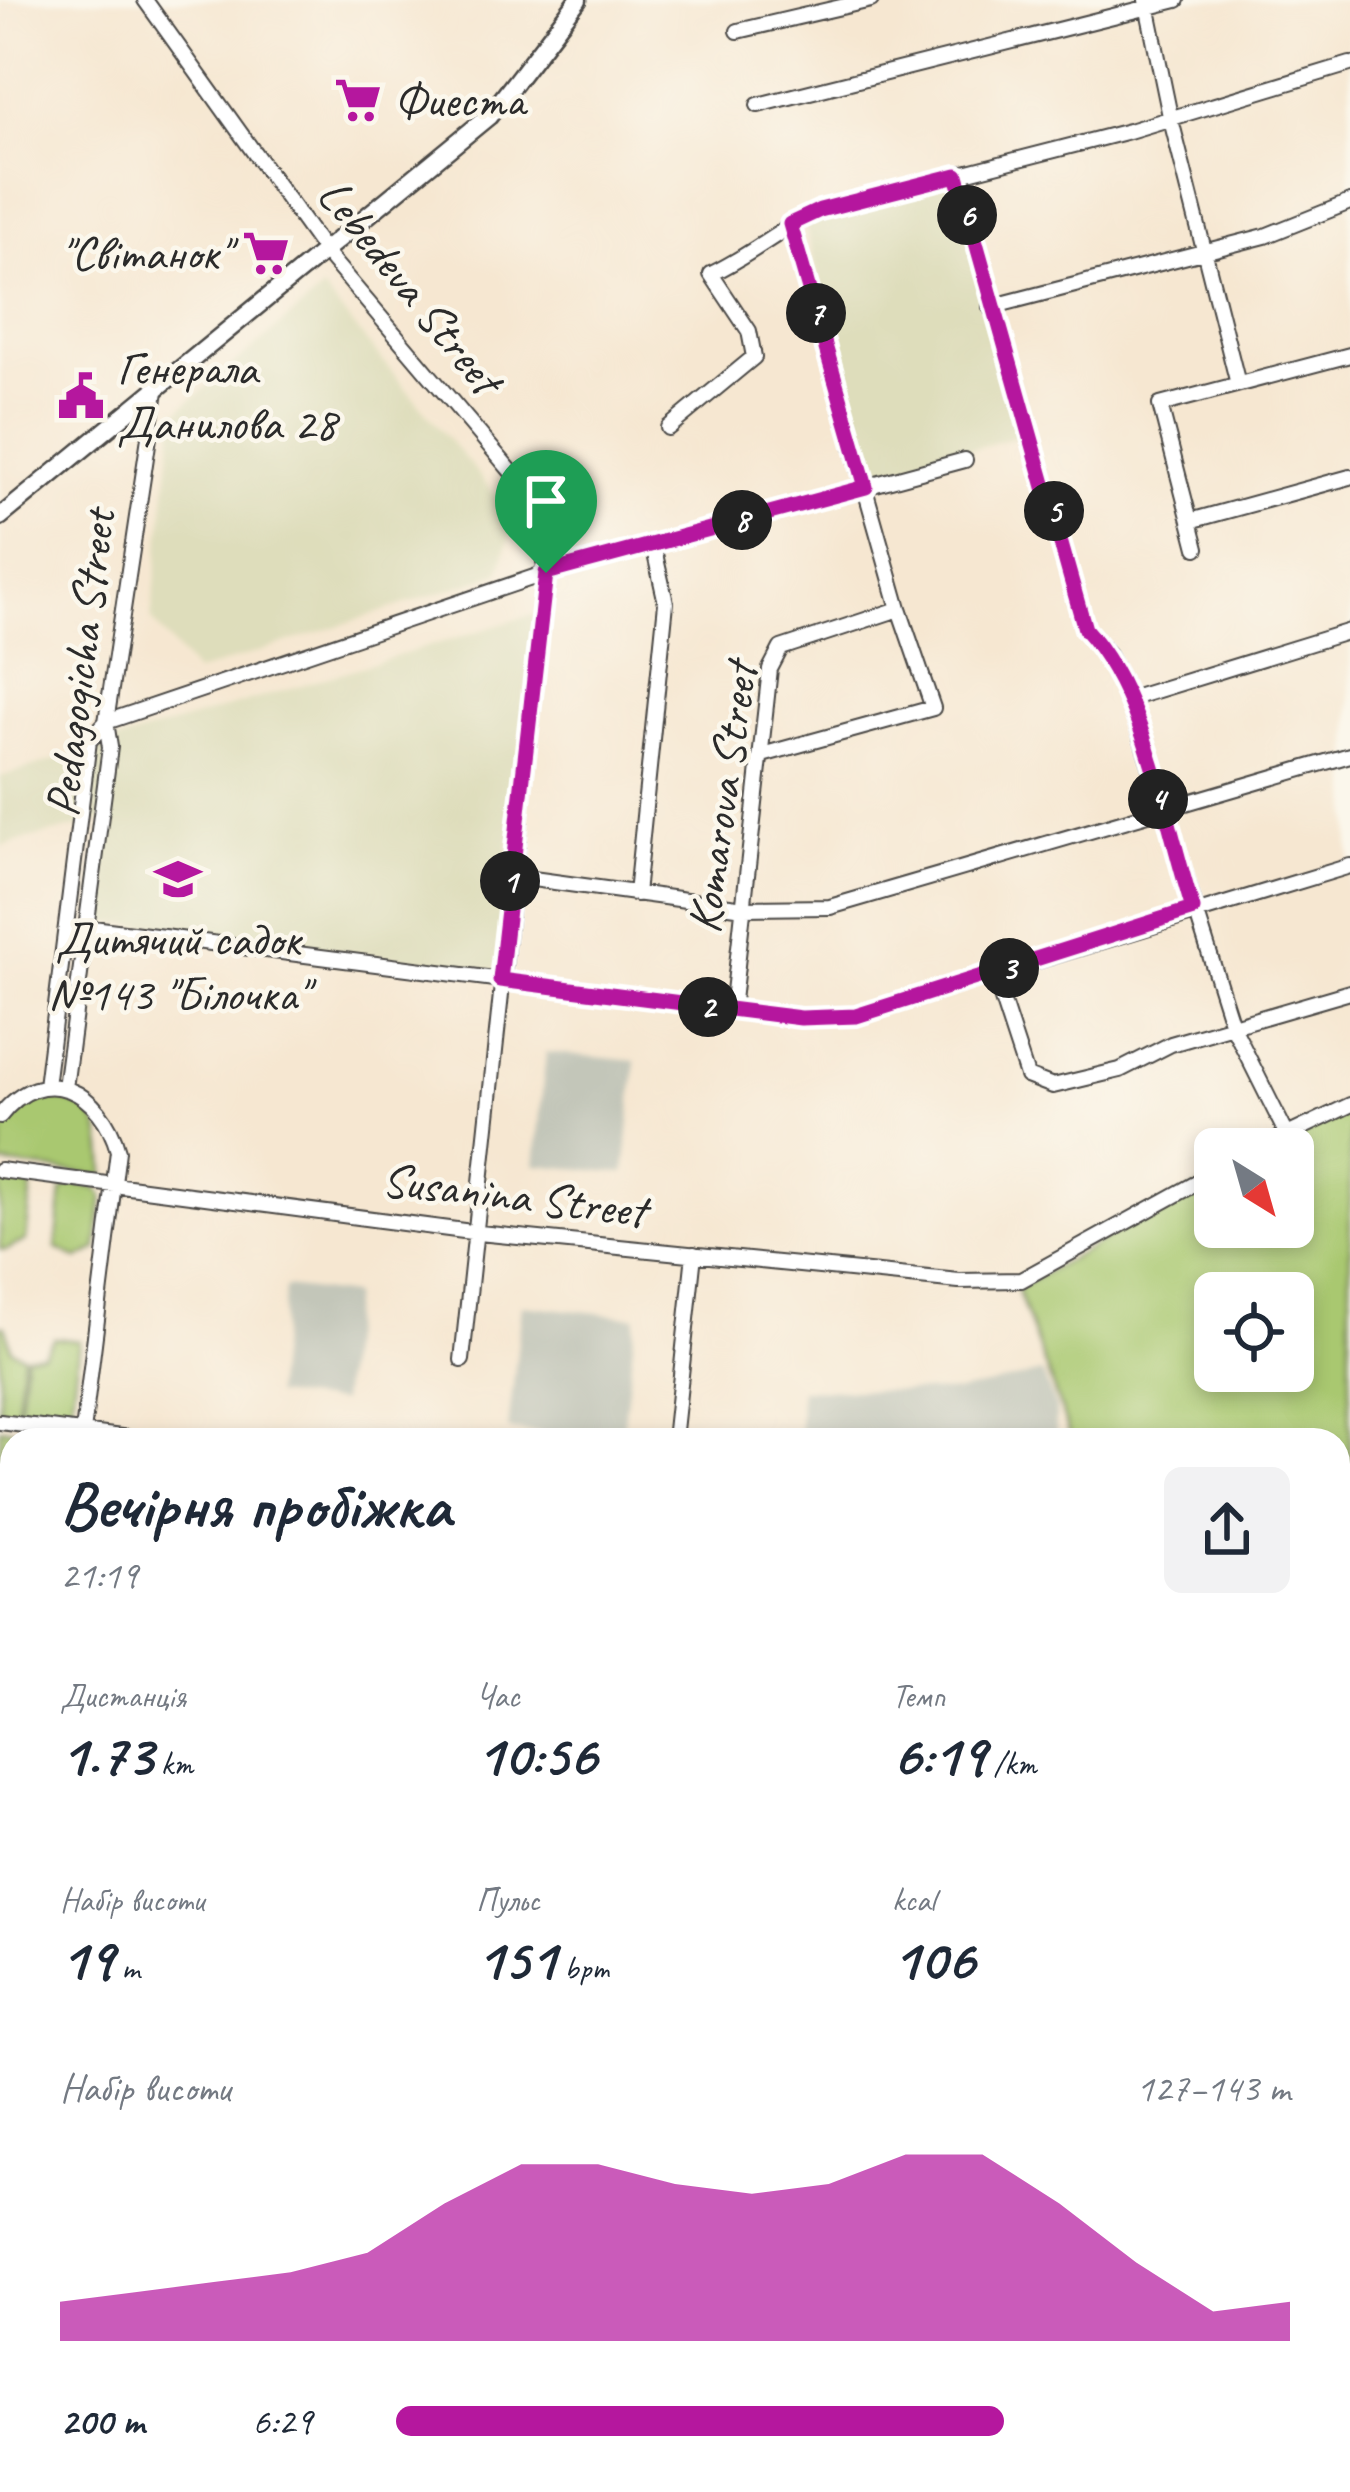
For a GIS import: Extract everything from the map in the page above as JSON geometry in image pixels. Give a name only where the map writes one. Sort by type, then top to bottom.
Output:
[{"type":"main road","points":[[0,517],[489,116],[578,0]]},
{"type":"street","name":"Lebedeva Street","points":[[146,0],[326,253],[516,477],[536,515],[546,573],[462,1360]]},
{"type":"street","points":[[738,32],[871,0]]},
{"type":"street","points":[[758,105],[1147,3],[1177,0]]},
{"type":"street","points":[[1147,3],[1170,116],[1238,384]]},
{"type":"street","points":[[668,428],[754,357],[749,331],[711,274],[748,256],[790,224],[820,210],[1349,64]]},
{"type":"street","points":[[957,175],[990,307],[1025,405],[1085,629],[1107,653],[1130,699],[1232,1025],[1284,1128]]},
{"type":"street","points":[[990,307],[1265,236],[1350,202]]},
{"type":"street","points":[[762,755],[933,708],[898,609],[790,224]]},
{"type":"street","points":[[1197,548],[1160,405],[1350,355]]},
{"type":"street","name":"Pedagogicha Street","points":[[65,1088],[110,747],[106,722],[155,391]]},
{"type":"street","points":[[106,722],[546,573],[964,460]]},
{"type":"street","points":[[1190,521],[1350,477]]},
{"type":"street","points":[[636,894],[666,603],[653,545]]},
{"type":"street","name":"Komarova Street","points":[[731,1010],[770,668],[782,648],[898,609]]},
{"type":"street","points":[[1130,699],[1350,631]]},
{"type":"street","name":"Pedagogicha Street","points":[[46,1086],[88,741],[106,722]]},
{"type":"street","points":[[511,876],[744,908],[830,907],[1350,754]]},
{"type":"street","points":[[85,927],[731,1010],[801,1018],[856,1016],[1193,909],[1350,866]]},
{"type":"street","points":[[993,973],[1027,1076],[1053,1086],[1120,1070],[1172,1044],[1350,992]]},
{"type":"street","points":[[0,1116],[25,1092],[46,1086],[65,1088],[95,1104],[110,1122],[118,1151],[83,1428]]},
{"type":"street","points":[[1297,1128],[1350,1105]]},
{"type":"street","name":"Susanina Street","points":[[0,1170],[478,1233],[959,1281],[1021,1280],[1194,1185]]},
{"type":"street","points":[[675,1428],[694,1254]]},
{"type":"street","points":[[0,1422],[35,1428]]},
{"type":"shaded area","points":[[955,182],[1027,434],[870,476],[804,222]]},
{"type":"shaded area","points":[[323,290],[515,518],[499,573],[195,673],[151,619],[175,413]]},
{"type":"shaded area","points":[[535,614],[496,970],[98,921],[109,819],[0,846],[0,777]]},
{"type":"shaded area","points":[[546,1052],[636,1061],[625,1173],[535,1165]]},
{"type":"shaded area","points":[[285,1287],[352,1295],[340,1402],[273,1395]]},
{"type":"shaded area","points":[[522,1305],[636,1317],[623,1428],[508,1428]]},
{"type":"shaded area","points":[[1042,1373],[1056,1408],[1056,1428],[799,1428],[800,1389],[958,1392]]},
{"type":"green space","points":[[36,1098],[72,1103],[93,1117],[102,1141],[105,1176],[0,1164],[4,1127]]},
{"type":"green space","points":[[1350,1109],[1350,1428],[1068,1428],[1017,1289],[1194,1189],[1194,1248],[1314,1248],[1314,1128],[1309,1128]]},
{"type":"green space","points":[[0,1176],[25,1179],[32,1187],[26,1240],[6,1250],[0,1249]]},
{"type":"green space","points":[[72,1184],[96,1188],[103,1196],[97,1249],[78,1259],[56,1248],[62,1191]]},
{"type":"green space","points":[[0,1326],[5,1326],[11,1349],[23,1355],[16,1413],[0,1411]]},
{"type":"green space","points":[[54,1338],[79,1341],[70,1419],[19,1413],[26,1355],[43,1353]]},
{"type":"place","name":"Фиеста","points":[[358,100]]},
{"type":"place","name":"\"Світанок\"","points":[[266,253]]},
{"type":"place","name":"Генерала Данилова 28","points":[[81,396]]},
{"type":"place","name":"Дитячий садок №143 \"Білочка\"","points":[[178,879]]},
{"type":"route","points":[[957,175],[990,307],[1025,405],[1085,629],[1107,653],[1127,692],[1193,909],[856,1016],[801,1018],[500,980],[546,573],[866,487],[790,224],[820,210],[957,175]]}]
